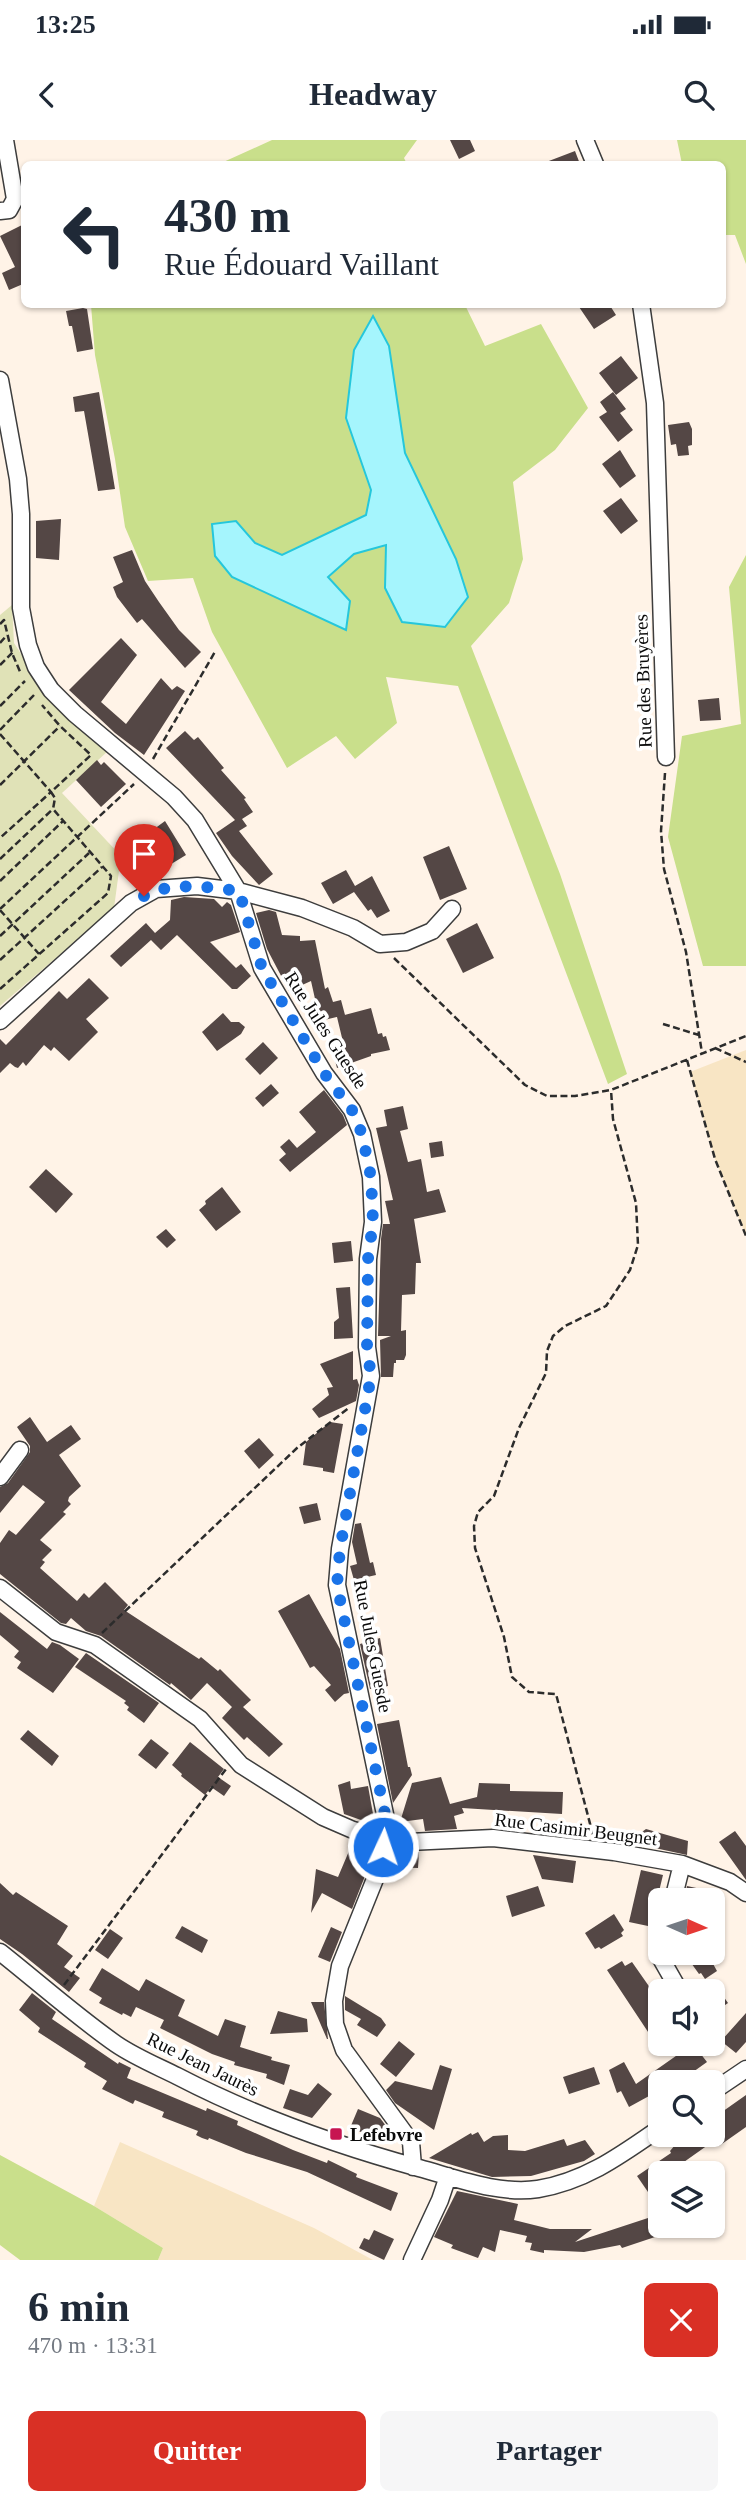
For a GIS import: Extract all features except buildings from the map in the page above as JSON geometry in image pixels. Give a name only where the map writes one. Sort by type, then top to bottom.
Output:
[{"type":"street","points":[[0,211],[9,210],[15,199],[5,140]]},
{"type":"street","points":[[585,140],[593,161]]},
{"type":"street","name":"Rue des Bruyères","points":[[642,308],[655,404],[666,757]]},
{"type":"street","name":"Rue Jules Guesde","points":[[0,380],[18,479],[21,514],[21,608],[28,645],[36,667],[51,690],[75,714],[174,797],[195,820],[239,891],[262,968],[324,1073],[352,1110],[362,1134],[371,1177],[373,1222],[368,1259],[367,1347],[371,1376],[340,1549],[337,1585],[386,1819],[385,1839],[375,1880],[340,1966],[334,2001],[335,2024],[344,2050],[411,2142],[413,2167]]},
{"type":"street","points":[[0,1021],[131,903],[156,890],[197,886],[239,891],[302,908],[352,928],[380,944],[406,942],[432,931],[452,909]]},
{"type":"street","points":[[0,1477],[20,1450]]},
{"type":"street","name":"Rue Casimir Beugnet","points":[[0,1588],[56,1632],[95,1645],[200,1719],[241,1765],[323,1817],[353,1830],[409,1842],[493,1838],[596,1850],[682,1864],[730,1882],[746,1893]]},
{"type":"street","points":[[676,1888],[682,1864]]},
{"type":"street","name":"Rue Jean Jaurès","points":[[0,1952],[117,2045],[209,2093],[292,2128],[413,2167],[492,2187],[536,2189],[582,2178],[648,2136]]},
{"type":"street","points":[[725,2083],[746,2069]]},
{"type":"street","points":[[412,2260],[440,2200],[448,2176]]},
{"type":"path","points":[[0,624],[4,620],[12,653],[34,695],[60,726],[91,755],[0,838]]},
{"type":"path","points":[[0,643],[7,635]]},
{"type":"path","points":[[39,954],[0,910],[145,773],[216,650]]},
{"type":"path","points":[[0,698],[2,704],[25,681]]},
{"type":"path","points":[[0,859],[53,809],[55,798],[51,792],[0,732],[34,695]]},
{"type":"path","points":[[0,784],[60,726]]},
{"type":"path","name":"Rue des Bruyères","points":[[666,757],[660,831],[664,869],[686,952],[702,1053]]},
{"type":"path","points":[[0,989],[108,892],[111,876],[53,809]]},
{"type":"path","points":[[0,881],[63,821]]},
{"type":"path","points":[[0,936],[89,853]]},
{"type":"path","points":[[0,960],[102,867]]},
{"type":"path","points":[[380,944],[525,1085],[547,1096],[575,1096],[611,1090],[746,1036]]},
{"type":"path","points":[[663,1024],[699,1035]]},
{"type":"path","points":[[715,1048],[746,1062]]},
{"type":"path","points":[[687,1060],[715,1159],[746,1236]]},
{"type":"path","points":[[596,1850],[556,1694],[529,1692],[512,1677],[504,1637],[475,1548],[474,1526],[478,1512],[494,1496],[519,1428],[546,1373],[547,1351],[553,1336],[565,1326],[606,1306],[630,1270],[638,1245],[636,1203],[613,1119],[611,1090]]},
{"type":"path","points":[[95,1645],[99,1636],[297,1448],[346,1408],[368,1400]]},
{"type":"path","points":[[55,1996],[235,1758]]},
{"type":"shaded area","points":[[746,1050],[746,1236],[715,1159],[690,1072]]},
{"type":"shaded area","points":[[120,2142],[314,2228],[373,2260],[158,2260],[163,2248],[94,2206]]},
{"type":"green space","points":[[272,140],[417,140],[404,158],[406,161],[226,161]]},
{"type":"green space","points":[[677,140],[746,140],[746,264],[735,235],[726,235],[726,161],[681,161]]},
{"type":"green space","points":[[91,308],[466,308],[485,346],[541,324],[588,408],[555,450],[513,482],[523,559],[509,603],[471,646],[560,874],[627,1074],[608,1084],[458,686],[386,677],[397,723],[355,759],[336,736],[287,768],[212,632],[193,578],[148,581],[125,527],[95,355]],"holes":[[[373,317],[389,346],[405,453],[456,559],[385,588],[386,545],[354,554],[328,577],[350,601],[345,629],[212,524],[236,521],[255,543],[282,555],[366,516],[371,491],[346,417],[354,350]]]},
{"type":"green space","points":[[746,555],[746,966],[703,966],[668,837],[682,736],[741,724],[729,587]]},
{"type":"green space","points":[[12,605],[14,643],[45,691],[108,751],[62,793],[121,856],[114,908],[0,1006],[0,615]]},
{"type":"green space","points":[[0,2155],[94,2206],[163,2248],[158,2260],[20,2260],[0,2245]]},
{"type":"water","points":[[373,316],[389,346],[405,453],[456,559],[468,597],[445,627],[402,622],[385,588],[386,545],[354,554],[328,577],[350,601],[346,630],[232,577],[215,556],[212,524],[236,521],[255,543],[282,555],[366,515],[371,490],[346,418],[354,350]]},
{"type":"place","name":"Lefebvre","points":[[336,2134]]},
{"type":"route","points":[[144,896],[156,890],[197,886],[239,891],[262,968],[324,1073],[352,1110],[362,1134],[371,1177],[373,1222],[368,1259],[367,1347],[371,1376],[340,1549],[337,1585],[386,1819],[383,1847]]}]
